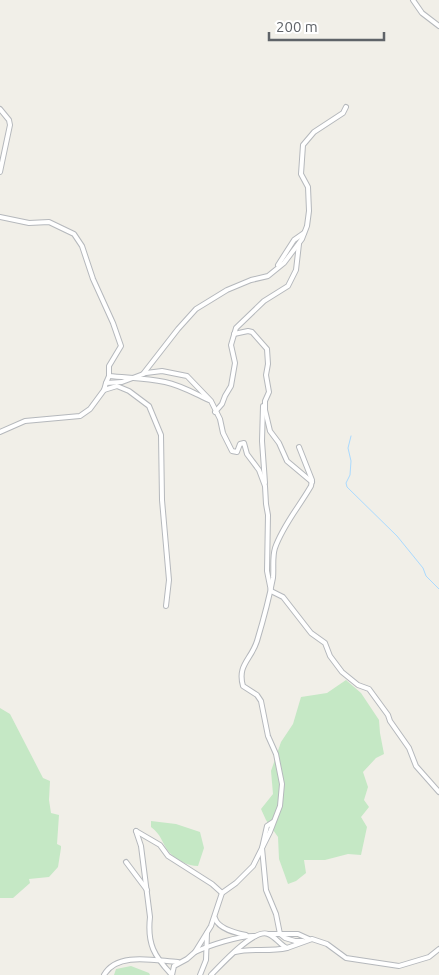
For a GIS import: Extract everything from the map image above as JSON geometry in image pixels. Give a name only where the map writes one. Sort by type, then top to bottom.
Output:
[{"type":"street","points":[[413,0],[422,13],[439,26]]},
{"type":"street","points":[[278,266],[284,263],[299,242],[307,226],[309,211],[308,187],[301,174],[302,145],[314,132],[343,113],[346,107]]},
{"type":"street","points":[[0,109],[9,120],[10,125],[0,172]]},
{"type":"street","points":[[0,217],[29,223],[49,222],[74,234],[82,246],[93,280],[113,323],[121,346],[109,366],[109,376],[104,390],[90,409],[80,416],[25,421],[0,432]]},
{"type":"street","points":[[143,374],[178,329],[196,310],[227,290],[251,280],[268,276],[278,266],[294,240],[304,233]]},
{"type":"street","points":[[215,412],[232,386],[236,363],[232,345],[236,328],[264,301],[288,286],[296,270],[299,242]]},
{"type":"street","points":[[234,334],[252,332],[266,349],[268,364],[266,375],[269,392],[265,401],[262,429],[268,514],[267,571],[271,592]]},
{"type":"street","points":[[106,383],[122,382],[143,374],[162,371],[187,376],[211,401],[232,451],[237,452],[240,444],[244,443],[247,454],[259,470],[265,486]]},
{"type":"street","points":[[109,376],[166,382],[211,401]]},
{"type":"street","points":[[104,390],[117,386],[129,391],[149,406],[161,435],[162,500],[169,580],[166,606]]},
{"type":"street","points":[[265,401],[265,410],[271,434],[287,461],[312,482]]},
{"type":"street","points":[[222,893],[212,884],[168,856],[160,845],[136,831],[141,846],[147,890],[152,950],[157,959],[172,975],[174,973],[174,966],[188,959],[195,952],[208,932],[222,893],[236,883],[253,866],[274,820],[281,798],[282,784],[276,754],[268,736],[261,700],[243,686],[241,670],[255,648],[271,592],[274,572],[274,550],[290,516],[312,486],[299,447]]},
{"type":"street","points":[[271,592],[283,597],[311,633],[325,643],[330,656],[342,672],[358,685],[369,689],[409,748],[416,766],[439,792]]},
{"type":"street","points":[[262,848],[266,890],[276,914],[280,934],[285,938],[295,941],[304,941]]},
{"type":"street","points":[[126,862],[147,890]]},
{"type":"street","points":[[214,917],[216,923],[221,926],[248,936]]},
{"type":"street","points":[[200,975],[206,960],[208,932]]},
{"type":"street","points":[[269,934],[287,948]]},
{"type":"street","points":[[195,952],[248,936],[269,934],[298,934],[327,944],[346,958],[390,966],[400,966],[429,957],[439,949]]},
{"type":"street","points":[[211,975],[233,953],[255,936]]},
{"type":"street","points":[[233,953],[244,950],[279,950],[309,939]]},
{"type":"street","points":[[104,975],[106,970],[123,961],[157,959],[179,962]]},
{"type":"green space","points":[[346,680],[361,693],[379,720],[384,754],[376,758],[363,772],[368,787],[364,800],[369,807],[361,817],[367,827],[361,855],[348,854],[325,860],[304,860],[306,873],[296,881],[288,884],[279,859],[278,837],[261,809],[273,794],[271,771],[281,742],[293,724],[301,697],[327,693]]},
{"type":"green space","points":[[0,708],[10,714],[43,778],[50,781],[49,800],[51,813],[59,815],[57,844],[61,848],[58,867],[49,877],[29,879],[30,883],[13,898],[0,898]]},
{"type":"green space","points":[[151,821],[176,824],[200,832],[204,848],[198,866],[186,864],[172,855],[151,827]]},
{"type":"green space","points":[[131,966],[150,975],[114,975],[116,969]]},
{"type":"waterway","points":[[351,436],[348,448],[351,461],[350,475],[346,483],[347,487],[397,536],[423,568],[426,576],[439,589]]}]
